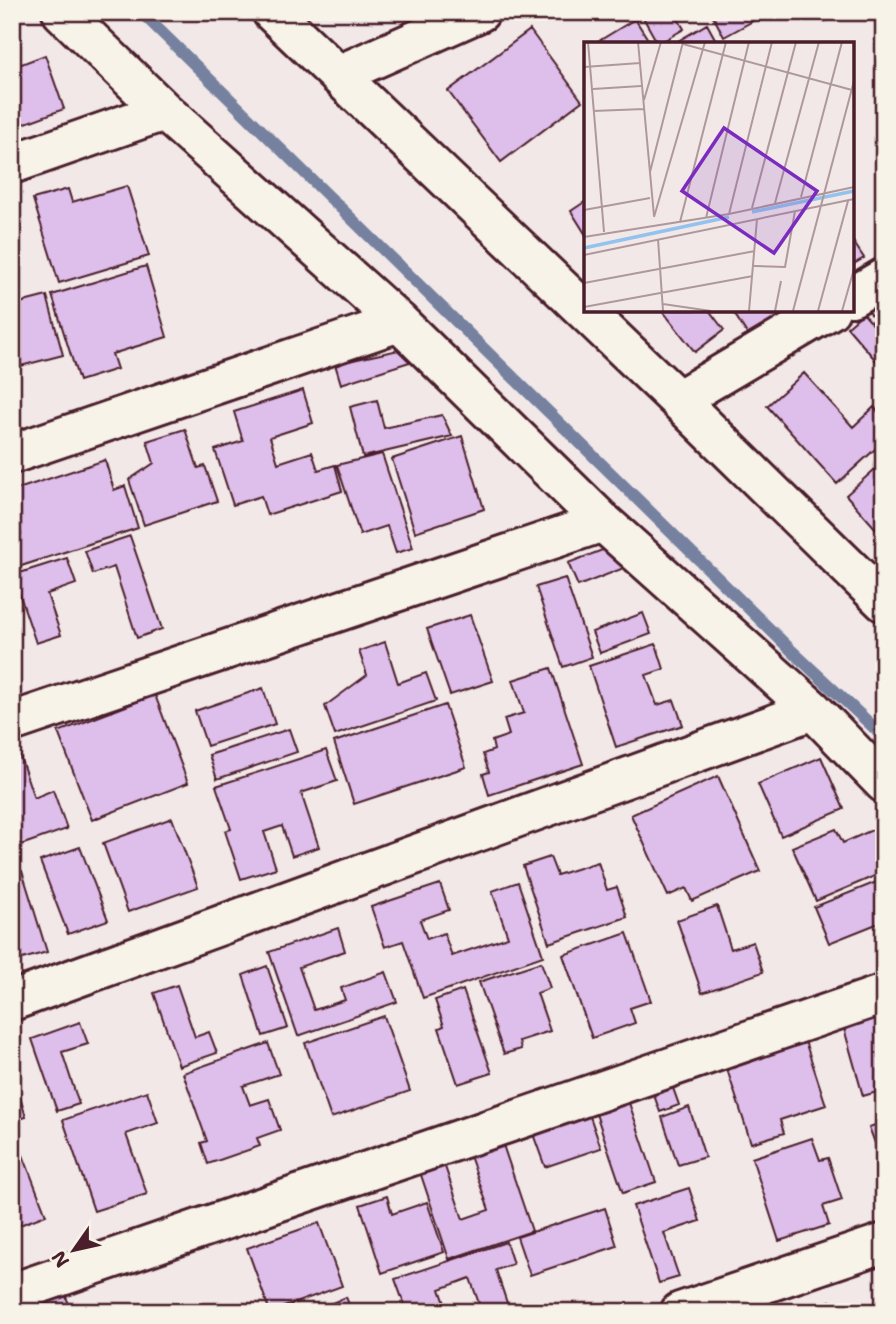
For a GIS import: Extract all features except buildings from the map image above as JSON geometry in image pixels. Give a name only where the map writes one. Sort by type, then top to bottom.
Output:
[{"type":"street","points":[[62,12],[164,111],[399,322],[603,522],[813,710],[884,783]]},
{"type":"street","points":[[272,12],[584,310]]},
{"type":"street","points":[[338,75],[480,12]]},
{"type":"street","points":[[12,164],[164,111]]},
{"type":"street","points":[[854,296],[884,278]]},
{"type":"street","points":[[586,312],[884,602]]},
{"type":"street","points":[[678,400],[827,312]]},
{"type":"street","points":[[12,454],[399,322]]},
{"type":"street","points":[[12,722],[603,522]]},
{"type":"street","points":[[12,1001],[813,710]]},
{"type":"street","points":[[12,1293],[884,994]]},
{"type":"street","points":[[680,1312],[884,1243]]},
{"type":"waterway","points":[[141,12],[793,652],[884,737]]}]
